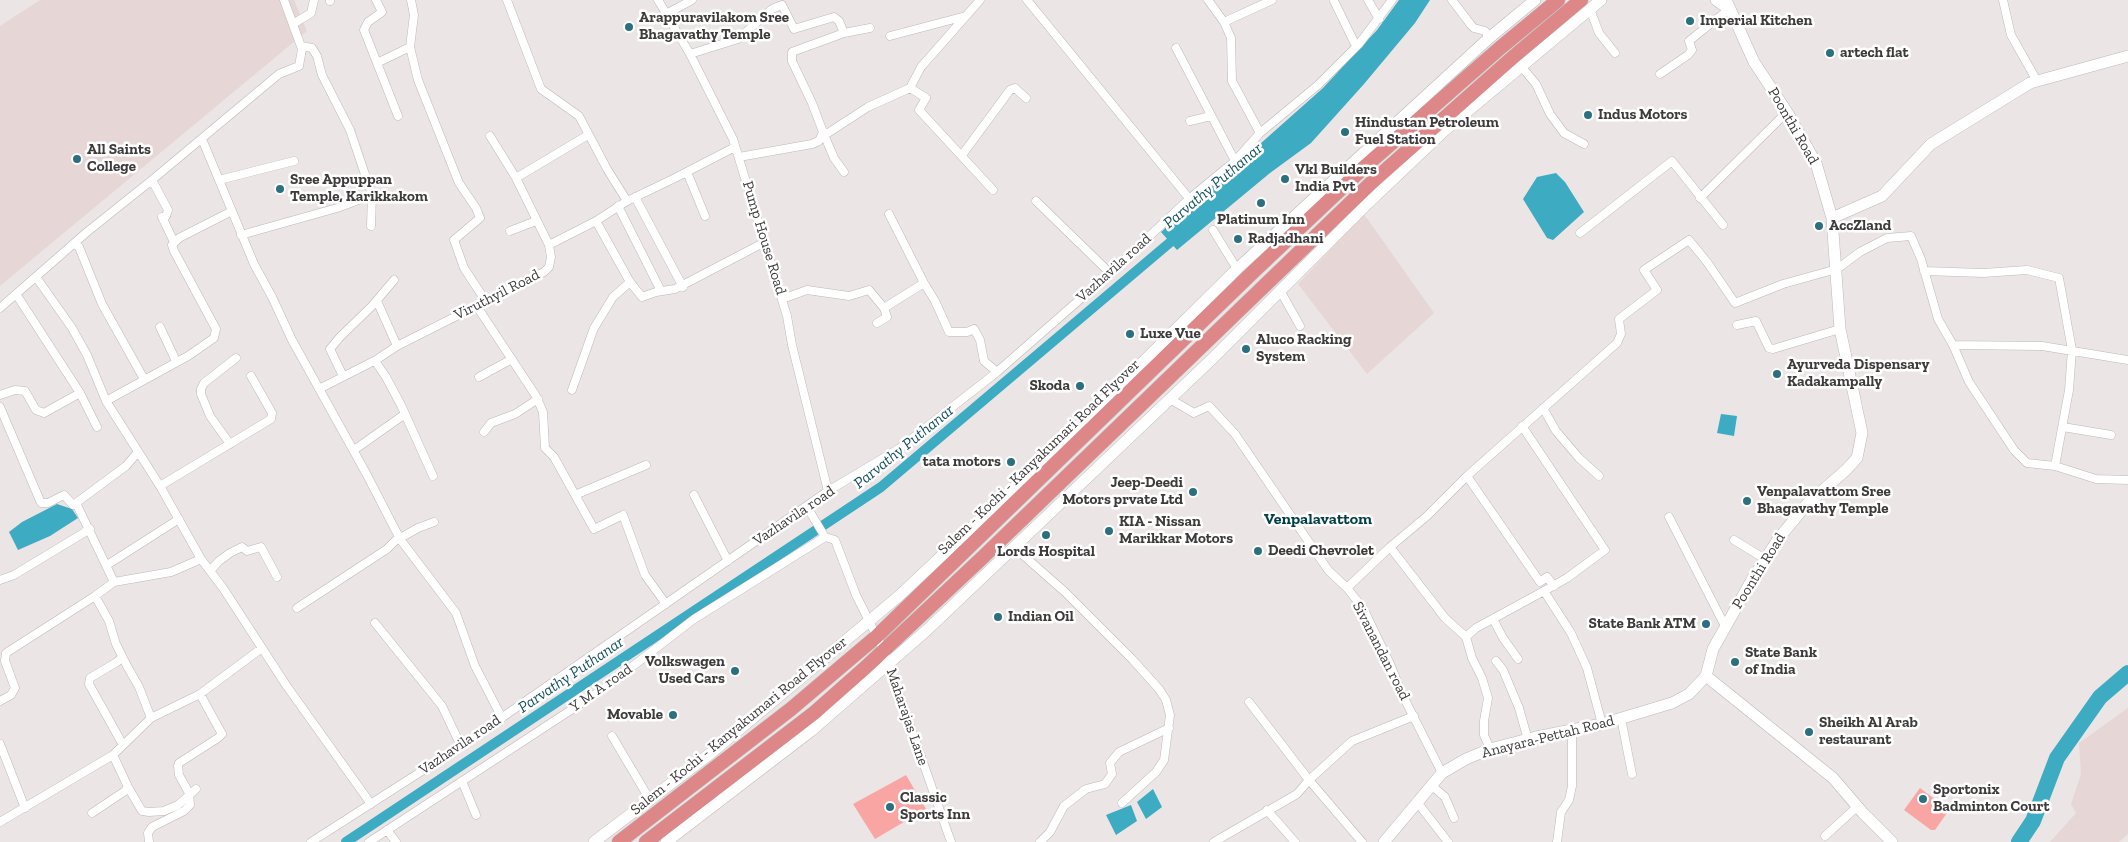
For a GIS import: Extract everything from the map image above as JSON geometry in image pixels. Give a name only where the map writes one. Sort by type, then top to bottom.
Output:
[{"type":"highway","name":"Salem - Kochi - Kanyakumari Road Flyover","points":[[619,842],[791,709],[876,637],[1253,272],[1354,177],[1492,54],[1558,0]]},
{"type":"highway","points":[[646,842],[886,657],[1371,182],[1518,52],[1586,4]]},
{"type":"street","points":[[0,308],[279,74],[299,66],[302,58],[301,46],[284,0]]},
{"type":"street","points":[[293,24],[311,14],[314,0]]},
{"type":"street","points":[[376,0],[382,12],[368,22],[364,30],[398,116]]},
{"type":"street","points":[[411,0],[414,15],[410,47],[418,80],[459,183],[480,218],[454,240],[464,268],[485,300]]},
{"type":"street","points":[[507,0],[541,89],[579,116],[626,201]]},
{"type":"street","name":"Pump House Road","points":[[658,0],[690,54],[733,139],[782,299],[828,491]]},
{"type":"street","points":[[666,14],[692,0]]},
{"type":"street","points":[[823,132],[828,133],[868,107],[910,88],[920,67],[980,0]]},
{"type":"street","points":[[1028,0],[1191,200]]},
{"type":"street","points":[[1208,0],[1224,22],[1231,38],[1232,81],[1260,133]]},
{"type":"street","points":[[1224,22],[1272,0]]},
{"type":"street","points":[[1368,0],[1379,19]]},
{"type":"street","name":"Vazhavila road","points":[[311,842],[461,746],[828,491],[900,448],[997,372],[1235,161],[1260,133],[1318,85],[1356,46],[1392,0]]},
{"type":"street","points":[[1452,0],[1474,28],[1485,31],[1489,38]]},
{"type":"street","points":[[594,842],[729,739],[869,622],[1012,491],[1237,269],[1489,38],[1534,0]]},
{"type":"street","points":[[666,842],[811,731],[886,657],[927,630],[1015,548],[1117,447],[1170,400],[1281,292],[1364,207],[1444,131],[1521,66],[1586,4],[1601,0]]},
{"type":"street","points":[[1660,74],[1688,55],[1692,50],[1689,41],[1728,4],[1716,0]]},
{"type":"street","points":[[2003,0],[2011,35],[2036,81]]},
{"type":"street","points":[[1334,1],[1356,46]]},
{"type":"street","points":[[1586,4],[1599,33],[1615,53]]},
{"type":"street","name":"Poonthi Road","points":[[1706,676],[1713,649],[1724,626],[1765,559],[1792,520],[1858,458],[1862,433],[1840,329],[1838,269],[1832,218],[1816,163],[1787,112],[1754,62],[1728,4]]},
{"type":"street","points":[[690,54],[738,39],[772,9],[782,5],[794,28],[834,17],[839,21],[844,33]]},
{"type":"street","points":[[890,36],[966,16]]},
{"type":"street","points":[[844,172],[834,158],[791,56],[792,52],[844,33],[870,28]]},
{"type":"street","points":[[301,46],[312,48],[317,56],[322,75],[350,130],[372,195],[371,226]]},
{"type":"street","points":[[377,63],[410,47]]},
{"type":"street","points":[[1176,48],[1235,161]]},
{"type":"street","points":[[1832,218],[1882,196],[1931,144],[2030,83],[2128,56]]},
{"type":"street","points":[[1521,66],[1536,84],[1550,114],[1564,133],[1584,144]]},
{"type":"street","points":[[910,88],[926,98],[919,110],[993,190]]},
{"type":"street","points":[[962,155],[1010,90],[1015,88],[1026,98]]},
{"type":"street","points":[[1700,198],[1787,112]]},
{"type":"street","points":[[1190,121],[1211,116]]},
{"type":"street","points":[[739,157],[812,144],[819,141],[823,132]]},
{"type":"street","points":[[516,178],[588,135]]},
{"type":"street","points":[[490,136],[516,178],[549,245],[596,220],[626,201],[735,147]]},
{"type":"street","points":[[202,139],[254,264],[400,539],[456,613],[475,666],[502,718]]},
{"type":"street","points":[[219,180],[294,161]]},
{"type":"street","points":[[1580,233],[1672,161],[1723,225]]},
{"type":"street","points":[[687,172],[705,216]]},
{"type":"street","points":[[106,401],[188,356],[214,338],[217,332],[174,251],[174,242],[162,217],[166,216],[168,210],[152,180]]},
{"type":"street","points":[[241,235],[337,208],[372,195]]},
{"type":"street","points":[[635,197],[683,287]]},
{"type":"street","points":[[1036,201],[1110,273]]},
{"type":"street","points":[[618,206],[662,291]]},
{"type":"street","points":[[174,242],[232,211]]},
{"type":"street","points":[[889,214],[935,301],[949,332],[967,332],[974,329],[980,340],[984,361],[997,372]]},
{"type":"street","points":[[596,220],[630,282],[642,296],[683,287],[765,242]]},
{"type":"street","points":[[510,231],[536,221]]},
{"type":"street","points":[[1213,230],[1237,269]]},
{"type":"street","points":[[1348,588],[1390,547],[1427,516],[1467,476],[1617,343],[1621,334],[1619,319],[1657,290],[1644,270],[1689,240],[1707,262],[1735,303],[1783,284],[1838,269],[1860,252],[1887,238],[1911,236],[1921,259],[1938,319],[1953,345],[1969,382],[2014,450],[2027,463],[2055,466],[2096,479],[2128,480]]},
{"type":"street","points":[[74,244],[79,248],[102,304],[144,379]]},
{"type":"street","name":"Viruthyil Road","points":[[319,389],[485,300],[544,272],[549,267],[552,257],[549,245]]},
{"type":"street","points":[[1924,271],[1982,273],[2027,270],[2059,278],[2072,350],[2070,390],[2055,466]]},
{"type":"street","points":[[36,277],[72,328],[87,355],[106,401],[160,486],[201,559],[371,804]]},
{"type":"street","points":[[343,376],[330,349],[377,301],[394,280]]},
{"type":"street","points":[[572,390],[594,328],[614,297],[630,282]]},
{"type":"street","points":[[884,308],[924,283]]},
{"type":"street","points":[[782,299],[807,290],[849,296],[869,290],[884,308],[887,317],[877,323]]},
{"type":"street","points":[[1281,292],[1300,326]]},
{"type":"street","points":[[16,294],[80,393],[97,427]]},
{"type":"street","points":[[377,301],[397,346]]},
{"type":"street","points":[[476,305],[529,382],[538,399],[543,412],[545,448],[554,457],[594,529],[623,515],[645,575],[666,604]]},
{"type":"street","points":[[1737,324],[1756,321],[1769,348],[1773,350],[1840,329]]},
{"type":"street","points":[[160,327],[162,335],[176,361]]},
{"type":"street","points":[[1953,345],[2024,345],[2072,350],[2128,360]]},
{"type":"street","points":[[230,444],[210,416],[201,394],[201,389],[204,383],[236,358]]},
{"type":"street","points":[[479,377],[512,359]]},
{"type":"street","points":[[374,361],[386,377],[405,414],[433,476]]},
{"type":"street","points":[[160,486],[269,420],[272,416],[251,376]]},
{"type":"street","points":[[0,394],[15,390],[25,391],[36,410],[44,413],[80,393]]},
{"type":"street","points":[[484,432],[491,423],[515,414],[538,399]]},
{"type":"street","name":"Sivanandan road","points":[[1170,400],[1194,413],[1209,406],[1241,442],[1328,570],[1348,588],[1362,608],[1442,773]]},
{"type":"street","points":[[0,407],[41,503],[48,503],[64,495],[73,505],[126,466],[138,452]]},
{"type":"street","points":[[1543,408],[1556,431],[1579,458],[1599,476]]},
{"type":"street","points":[[354,450],[405,414]]},
{"type":"street","points":[[1466,636],[1554,586],[1605,550],[1522,426]]},
{"type":"street","points":[[2063,427],[2111,435]]},
{"type":"street","points":[[575,496],[646,465]]},
{"type":"street","points":[[1467,476],[1540,582],[1547,577],[1554,586]]},
{"type":"street","points":[[694,495],[728,561]]},
{"type":"street","points":[[76,503],[114,582]]},
{"type":"street","name":"Maharajas Lane","points":[[807,507],[829,537],[835,540],[869,622],[886,657],[951,842]]},
{"type":"street","points":[[1669,517],[1724,626]]},
{"type":"street","points":[[107,565],[179,519]]},
{"type":"street","points":[[297,608],[400,539],[434,522]]},
{"type":"street","points":[[0,580],[14,575],[90,529]]},
{"type":"street","name":"Y M A road","points":[[369,842],[603,689],[694,620],[829,537]]},
{"type":"street","points":[[1734,540],[1765,559]]},
{"type":"street","points":[[1390,547],[1445,618],[1466,636],[1472,658],[1482,678],[1488,698],[1484,721],[1484,735],[1490,749]]},
{"type":"street","points":[[210,571],[219,560],[230,553],[242,548],[247,551],[262,548],[277,577]]},
{"type":"street","points":[[1015,548],[1065,592],[1159,689],[1166,700],[1170,715],[1164,760],[1156,772],[1122,803]]},
{"type":"street","points":[[0,701],[11,695],[15,688],[5,661],[6,653],[114,582],[171,572],[201,559]]},
{"type":"street","points":[[1544,591],[1571,633],[1587,668],[1602,724]]},
{"type":"street","points":[[95,596],[109,621],[122,657],[139,687],[151,718]]},
{"type":"street","points":[[1493,619],[1503,638],[1518,659]]},
{"type":"street","points":[[375,623],[442,706],[461,746]]},
{"type":"street","points":[[0,822],[47,796],[64,782],[113,755],[151,718],[200,694],[262,648]]},
{"type":"street","points":[[122,657],[90,678],[89,684],[123,745]]},
{"type":"street","points":[[1496,660],[1503,670],[1519,708],[1528,740]]},
{"type":"street","points":[[1706,676],[1833,778],[1892,842]]},
{"type":"street","name":"Anayara-Pettah Road","points":[[1384,842],[1442,773],[1466,759],[1490,749],[1602,724],[1672,704],[1690,694],[1706,676]]},
{"type":"street","points":[[193,791],[179,775],[179,763],[222,734],[200,694]]},
{"type":"street","points":[[1249,702],[1309,780],[1362,842]]},
{"type":"street","points":[[1214,842],[1297,794],[1309,780],[1352,741],[1414,716]]},
{"type":"street","points":[[1620,718],[1632,774]]},
{"type":"street","points":[[1040,842],[1050,832],[1064,806],[1086,789],[1104,784],[1112,774],[1109,764],[1119,752],[1169,728]]},
{"type":"street","points":[[1557,842],[1561,812],[1569,800],[1572,786],[1572,730]]},
{"type":"street","points":[[612,736],[650,800]]},
{"type":"street","points":[[0,744],[25,808]]},
{"type":"street","points":[[113,755],[142,812],[164,811],[178,805],[193,791]]},
{"type":"street","points":[[462,781],[476,815]]},
{"type":"street","points":[[1431,785],[1445,798],[1454,818]]},
{"type":"street","points":[[92,813],[125,792],[128,787]]},
{"type":"street","points":[[149,842],[148,833],[152,827],[188,808],[193,791]]},
{"type":"street","points":[[1417,802],[1448,842]]},
{"type":"street","points":[[1825,836],[1858,806]]},
{"type":"street","points":[[1267,810],[1295,842]]},
{"type":"street","points":[[387,830],[396,842]]},
{"type":"shaded area","name":"All Saints College","points":[[40,0],[294,0],[307,31],[0,286],[0,26]]},
{"type":"shaded area","points":[[1364,214],[1434,313],[1367,374],[1298,284]]},
{"type":"shaded area","points":[[2128,708],[2128,834],[2119,842],[2050,842],[2076,813],[2071,804],[2081,774],[2079,743]]},
{"type":"shaded area","name":"Classic Sports Inn","points":[[906,775],[926,809],[875,839],[853,804]]},
{"type":"shaded area","name":"Sportonix Badminton Court","points":[[1920,788],[1949,810],[1935,830],[1931,830],[1904,810]]},
{"type":"water","points":[[1399,0],[1430,0],[1415,23],[1311,143],[1270,173],[1177,250],[1161,232],[1323,88],[1377,30]]},
{"type":"water","points":[[1556,173],[1565,182],[1584,212],[1553,240],[1547,238],[1523,199],[1537,177]]},
{"type":"water","points":[[1721,414],[1737,416],[1734,436],[1717,433]]},
{"type":"water","points":[[57,504],[72,509],[78,518],[50,536],[18,550],[9,532],[22,522]]},
{"type":"water","points":[[1153,789],[1162,807],[1146,819],[1137,802]]},
{"type":"water","points":[[1131,805],[1137,821],[1116,835],[1106,815]]},
{"type":"waterway","name":"Parvathy Puthanar","points":[[346,842],[881,487],[1180,234]]},
{"type":"waterway","points":[[2019,842],[2033,821],[2057,758],[2100,697],[2128,673]]},
{"type":"place","name":"Imperial Kitchen","points":[[1690,21]]},
{"type":"place","name":"Arappuravilakom Sree Bhagavathy Temple","points":[[629,27]]},
{"type":"place","name":"artech flat","points":[[1830,53]]},
{"type":"place","name":"Indus Motors","points":[[1588,115]]},
{"type":"place","name":"Hindustan Petroleum Fuel Station","points":[[1345,132]]},
{"type":"place","name":"All Saints College","points":[[77,159]]},
{"type":"place","name":"Vkl Builders India Pvt","points":[[1285,179]]},
{"type":"place","name":"Sree Appuppan Temple, Karikkakom","points":[[280,189]]},
{"type":"place","name":"Platinum Inn","points":[[1261,203]]},
{"type":"place","name":"AccZland","points":[[1819,226]]},
{"type":"place","name":"Radjadhani","points":[[1238,239]]},
{"type":"place","name":"Luxe Vue","points":[[1130,334]]},
{"type":"place","name":"Aluco Racking System","points":[[1246,349]]},
{"type":"place","name":"Ayurveda Dispensary Kadakampally","points":[[1777,374]]},
{"type":"place","name":"Skoda","points":[[1080,386]]},
{"type":"place","name":"tata motors","points":[[1011,462]]},
{"type":"place","name":"Jeep-Deedi Motors prvate Ltd","points":[[1193,492]]},
{"type":"place","name":"Venpalavattom Sree Bhagavathy Temple","points":[[1747,501]]},
{"type":"place","name":"KIA - Nissan Marikkar Motors","points":[[1109,531]]},
{"type":"place","name":"Lords Hospital","points":[[1046,535]]},
{"type":"place","name":"Deedi Chevrolet","points":[[1258,551]]},
{"type":"place","name":"Indian Oil","points":[[998,617]]},
{"type":"place","name":"State Bank ATM","points":[[1706,624]]},
{"type":"place","name":"State Bank of India","points":[[1735,662]]},
{"type":"place","name":"Volkswagen Used Cars","points":[[735,671]]},
{"type":"place","name":"Movable","points":[[673,715]]},
{"type":"place","name":"Sheikh Al Arab restaurant","points":[[1809,732]]},
{"type":"place","name":"Sportonix Badminton Court","points":[[1923,799]]},
{"type":"place","name":"Classic Sports Inn","points":[[890,807]]},
{"type":"district","name":"Venpalavattom","points":[[1318,519]]}]
